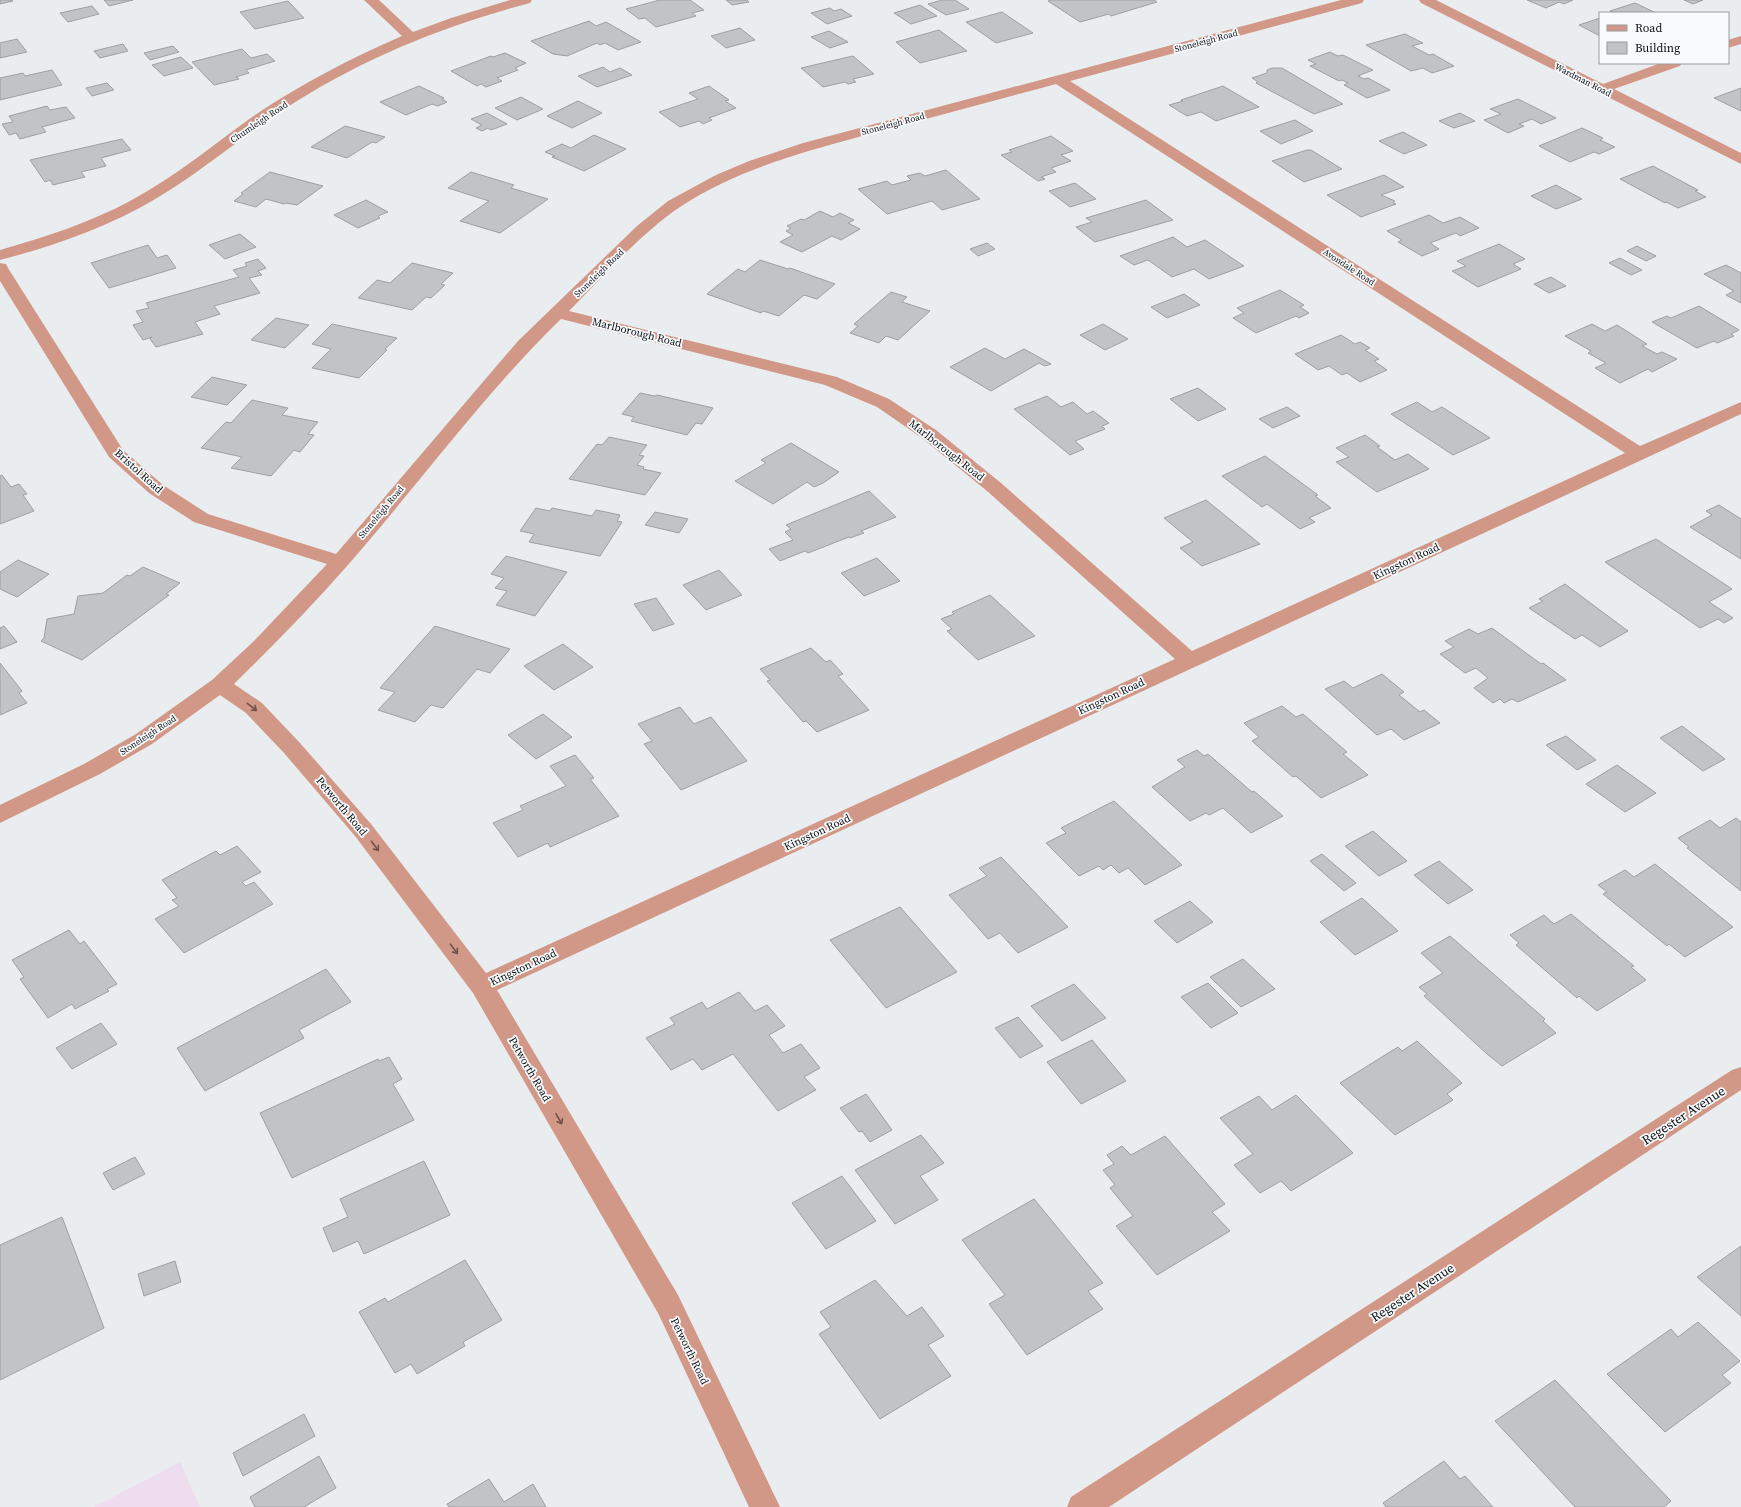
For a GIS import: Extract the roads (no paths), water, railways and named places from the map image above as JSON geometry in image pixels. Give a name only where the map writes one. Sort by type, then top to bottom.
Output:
[{"type":"street","points":[[371,0],[412,38]]},
{"type":"street","name":"Chumleigh Road","points":[[0,255],[77,230],[137,204],[209,156],[261,118],[309,89],[369,56],[464,18],[525,0]]},
{"type":"street","name":"Stoneleigh Road","points":[[0,815],[92,769],[144,739],[220,685],[261,646],[340,562],[524,345],[649,224],[674,204],[721,178],[754,164],[808,146],[1357,0]]},
{"type":"street","name":"Wardman Road","points":[[1426,0],[1741,159]]},
{"type":"street","points":[[1729,44],[1741,40]]},
{"type":"street","points":[[1601,89],[1672,64]]},
{"type":"street","name":"Avondale Road","points":[[1059,80],[1638,454]]},
{"type":"street","name":"Bristol Road","points":[[0,268],[116,453],[156,489],[201,518],[340,562]]},
{"type":"street","name":"Marlborough Road","points":[[558,313],[831,380],[883,403],[930,434],[994,487],[1190,660]]},
{"type":"street","name":"Kingston Road","points":[[482,986],[1741,407]]},
{"type":"street","name":"Petworth Road","points":[[220,685],[254,708],[292,748],[363,830],[482,986],[668,1304],[765,1507]]},
{"type":"street","name":"Regester Avenue","points":[[1082,1507],[1741,1077]]}]
